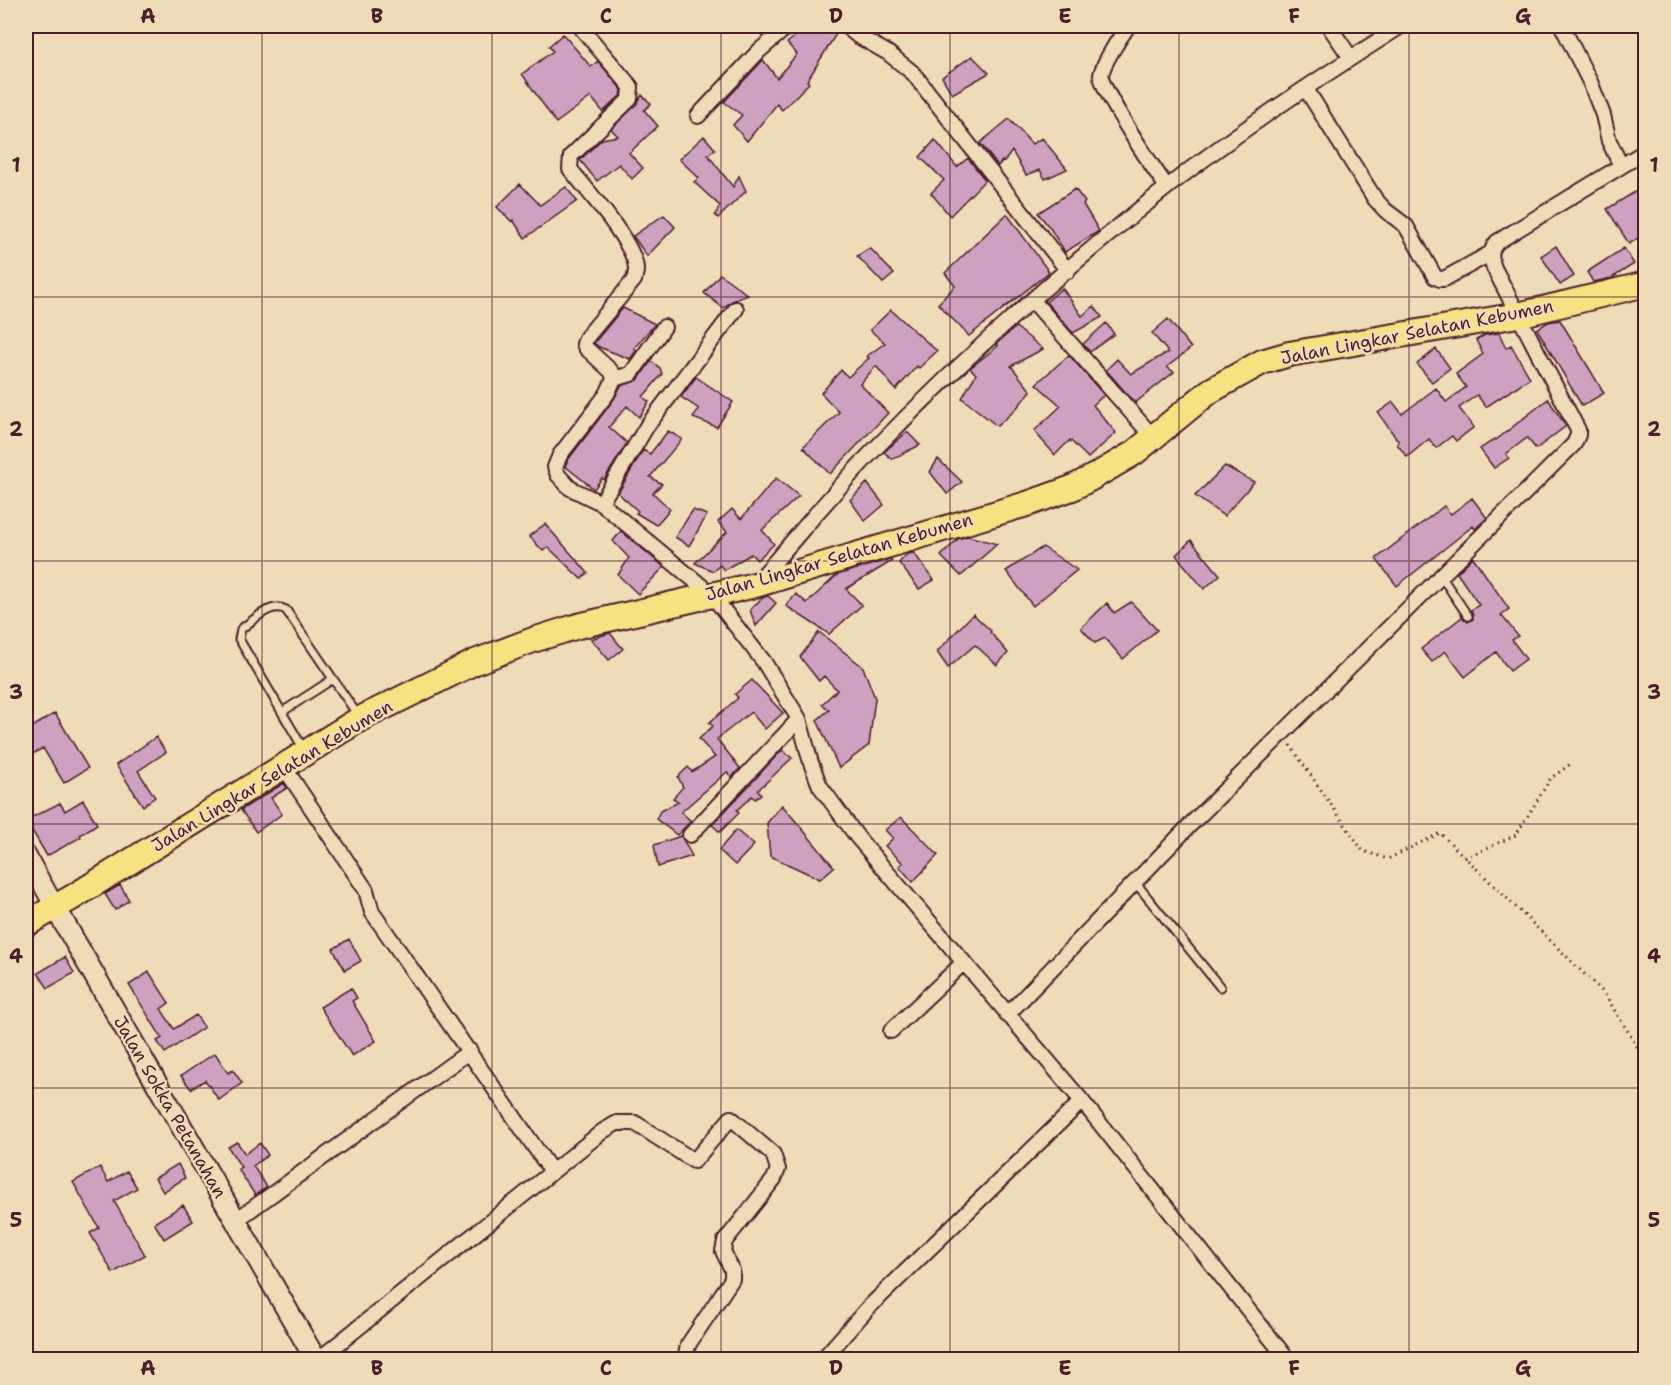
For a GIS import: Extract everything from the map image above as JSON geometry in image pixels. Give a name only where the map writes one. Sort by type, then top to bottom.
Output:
[{"type":"highway","name":"Jalan Lingkar Selatan Kebumen","points":[[26,924],[360,719],[475,662],[532,640],[579,626],[755,585],[1072,488],[1134,453],[1210,392],[1262,362],[1288,354],[1518,315],[1646,284]]},
{"type":"main road","name":"Jalan Sokka Petanahan","points":[[55,907],[317,1359]]},
{"type":"street","points":[[581,26],[631,87],[630,99],[575,150],[569,160],[570,168],[624,240],[637,269],[634,279],[584,344],[612,372],[615,379]]},
{"type":"street","points":[[698,116],[759,51],[788,26]]},
{"type":"street","points":[[846,26],[858,36],[888,53],[913,73],[1068,271]]},
{"type":"street","points":[[1128,26],[1103,69],[1102,80],[1139,146],[1167,187]]},
{"type":"street","points":[[1329,26],[1351,58]]},
{"type":"street","points":[[755,585],[872,452],[1033,301],[1167,187],[1351,58],[1401,26]]},
{"type":"street","points":[[1562,26],[1591,84],[1603,115],[1609,141],[1621,166]]},
{"type":"street","points":[[1306,89],[1375,199],[1406,226],[1435,277],[1444,279],[1491,253]]},
{"type":"street","points":[[1007,1015],[1135,882],[1574,444],[1578,430],[1492,263],[1492,248],[1497,242],[1646,151]]},
{"type":"street","points":[[1033,301],[1153,437]]},
{"type":"street","points":[[601,503],[647,426],[735,309]]},
{"type":"street","points":[[615,379],[631,374],[664,327]]},
{"type":"street","points":[[615,379],[607,394],[560,455],[555,467],[562,482],[601,503],[711,594],[764,662],[799,719],[820,786],[858,838],[1082,1101],[1288,1359]]},
{"type":"street","points":[[690,835],[799,719]]},
{"type":"street","points":[[284,766],[366,890],[372,912],[552,1172]]},
{"type":"street","name":"Jalan Sokka Petanahan","points":[[26,855],[55,907]]},
{"type":"street","points":[[891,1031],[963,963]]},
{"type":"street","points":[[235,1221],[470,1051]]},
{"type":"street","points":[[822,1359],[868,1308],[1082,1101]]},
{"type":"street","points":[[317,1359],[603,1131],[617,1123],[636,1123],[694,1161],[731,1118],[773,1154],[778,1169],[774,1179],[725,1241],[723,1251],[732,1270],[732,1279],[688,1345],[685,1359]]},
{"type":"lane","points":[[1441,576],[1468,616]]},
{"type":"lane","points":[[306,753],[239,639],[241,629],[274,607],[286,610],[360,719]]},
{"type":"lane","points":[[282,712],[333,679]]},
{"type":"lane","points":[[1135,882],[1220,987]]},
{"type":"path","points":[[1282,734],[1363,851],[1388,859],[1440,833],[1604,993],[1646,1061]]},
{"type":"path","points":[[1465,858],[1516,834],[1551,778],[1572,763]]},
{"type":"building","points":[[809,26],[819,26],[836,34],[807,81],[809,83],[782,110],[777,104],[747,141],[733,125],[742,115],[724,102],[763,60],[777,78],[797,54],[787,43]]},
{"type":"building","points":[[563,34],[591,67],[598,61],[622,90],[621,95],[603,112],[591,97],[556,123],[522,74],[553,51],[549,46]]},
{"type":"building","points":[[972,56],[989,73],[952,94],[942,77]]},
{"type":"building","points":[[642,95],[651,104],[644,110],[658,126],[629,153],[643,168],[632,179],[619,164],[597,181],[580,160],[602,139],[618,136],[611,129],[636,105]]},
{"type":"building","points":[[1009,119],[1032,144],[1042,138],[1067,169],[1045,179],[1040,170],[1026,175],[1012,151],[998,166],[980,143]]},
{"type":"building","points":[[704,136],[715,149],[708,155],[733,187],[739,176],[746,191],[718,218],[715,215],[720,206],[694,182],[699,178],[679,159]]},
{"type":"building","points":[[935,140],[957,167],[968,158],[985,180],[950,216],[931,193],[944,180],[920,157]]},
{"type":"building","points":[[520,184],[540,205],[566,187],[577,201],[525,238],[513,220],[511,221],[497,207]]},
{"type":"building","points":[[1646,185],[1646,233],[1629,244],[1607,209]]},
{"type":"building","points":[[1075,189],[1085,202],[1083,204],[1099,231],[1065,252],[1038,213]]},
{"type":"building","points":[[1007,214],[1049,272],[969,336],[938,304],[955,286],[945,273]]},
{"type":"building","points":[[664,215],[675,227],[647,256],[633,236]]},
{"type":"building","points":[[1556,246],[1574,276],[1560,285],[1541,256]]},
{"type":"building","points":[[870,248],[894,274],[883,283],[857,256]]},
{"type":"building","points":[[1624,248],[1634,264],[1612,278],[1593,282],[1587,272]]},
{"type":"building","points":[[720,274],[748,295],[732,301],[723,308],[704,293]]},
{"type":"building","points":[[1062,288],[1082,316],[1094,306],[1102,317],[1073,333],[1046,302]]},
{"type":"building","points":[[623,308],[655,324],[634,348],[637,350],[630,359],[594,343]]},
{"type":"building","points":[[891,310],[937,351],[919,368],[917,366],[896,390],[876,366],[860,384],[888,413],[830,474],[803,447],[839,412],[821,393],[841,370],[848,377],[869,358],[867,356],[885,343],[870,330]]},
{"type":"building","points":[[1168,319],[1191,348],[1167,367],[1174,372],[1135,403],[1106,370],[1117,359],[1131,374],[1168,352],[1152,333]]},
{"type":"building","points":[[1560,320],[1604,393],[1582,406],[1537,329],[1548,322]]},
{"type":"building","points":[[1106,323],[1114,334],[1090,352],[1083,344]]},
{"type":"building","points":[[1016,327],[1043,349],[1011,366],[1031,391],[997,426],[962,398],[976,374],[970,368],[998,346],[996,344]]},
{"type":"building","points":[[1499,333],[1506,348],[1511,345],[1530,378],[1486,407],[1477,395],[1459,408],[1474,427],[1456,441],[1452,436],[1436,448],[1429,439],[1407,457],[1378,413],[1393,402],[1402,414],[1436,388],[1446,402],[1466,387],[1456,374],[1483,354],[1476,340],[1485,335]]},
{"type":"building","points":[[1436,349],[1450,368],[1432,382],[1417,364]]},
{"type":"building","points":[[1069,355],[1104,395],[1093,405],[1116,433],[1088,458],[1070,440],[1055,455],[1034,431],[1061,406],[1036,384]]},
{"type":"building","points":[[651,361],[660,368],[662,374],[643,397],[649,402],[639,417],[627,406],[609,427],[627,443],[604,480],[602,478],[594,489],[565,466],[621,386],[638,380]]},
{"type":"building","points":[[696,377],[733,402],[717,427],[693,418],[699,409],[681,397]]},
{"type":"building","points":[[1548,399],[1566,426],[1536,449],[1527,438],[1506,454],[1509,458],[1494,468],[1480,449],[1496,440]]},
{"type":"building","points":[[668,431],[682,439],[650,477],[662,484],[653,493],[670,509],[656,525],[636,513],[638,511],[618,493],[643,450],[650,454]]},
{"type":"building","points":[[907,432],[920,445],[892,459],[884,452]]},
{"type":"building","points":[[938,459],[962,482],[947,494],[930,472]]},
{"type":"building","points":[[1225,466],[1254,482],[1224,516],[1195,496]]},
{"type":"building","points":[[776,478],[799,496],[762,530],[774,544],[757,560],[751,554],[724,570],[720,565],[713,571],[695,563],[727,532],[718,522],[732,509],[741,519]]},
{"type":"building","points":[[867,483],[884,505],[865,521],[850,500]]},
{"type":"building","points":[[1472,498],[1487,518],[1475,529],[1473,526],[1397,586],[1376,559],[1444,506],[1451,514]]},
{"type":"building","points":[[693,510],[707,515],[689,546],[675,537]]},
{"type":"building","points":[[545,524],[588,573],[581,579],[548,547],[543,551],[529,536]]},
{"type":"building","points":[[621,531],[664,567],[638,594],[618,575],[629,558],[613,541]]},
{"type":"building","points":[[968,536],[997,544],[961,576],[941,556],[958,539]]},
{"type":"building","points":[[1191,540],[1220,575],[1204,589],[1176,555]]},
{"type":"building","points":[[1043,547],[1077,570],[1033,606],[1006,571]]},
{"type":"building","points":[[914,553],[934,580],[919,589],[899,563],[907,554]]},
{"type":"building","points":[[1473,557],[1509,609],[1501,615],[1518,636],[1512,640],[1526,659],[1510,671],[1496,652],[1465,677],[1445,651],[1432,662],[1421,649],[1462,617],[1468,622],[1473,619],[1471,610],[1479,605],[1457,573]]},
{"type":"building","points":[[890,559],[892,561],[846,589],[862,605],[829,634],[786,606],[796,594],[807,603],[837,575]]},
{"type":"building","points":[[768,596],[776,603],[756,626],[750,610],[762,598]]},
{"type":"building","points":[[1131,602],[1157,630],[1123,659],[1105,638],[1095,643],[1081,628],[1107,603],[1114,613]]},
{"type":"building","points":[[973,614],[991,631],[1008,653],[997,665],[975,645],[948,668],[937,652]]},
{"type":"building","points":[[819,632],[863,667],[875,698],[869,745],[839,768],[817,720],[829,710],[822,704],[837,690],[824,676],[819,681],[800,657]]},
{"type":"building","points":[[610,633],[623,649],[609,660],[591,639]]},
{"type":"building","points":[[752,680],[783,713],[765,729],[751,712],[717,739],[740,768],[732,777],[727,772],[681,812],[691,821],[677,835],[656,819],[660,811],[679,802],[673,798],[683,787],[678,777],[688,767],[692,772],[715,757],[699,739],[713,726],[709,723],[738,698],[735,694]]},
{"type":"building","points":[[55,713],[88,768],[64,783],[43,748],[26,758],[26,731]]},
{"type":"building","points":[[156,737],[166,752],[138,771],[155,797],[143,806],[116,765]]},
{"type":"building","points":[[782,750],[792,758],[758,790],[761,794],[755,799],[752,796],[737,810],[739,813],[720,832],[712,825]]},
{"type":"building","points":[[284,783],[287,788],[271,798],[282,814],[256,832],[241,810]]},
{"type":"building","points":[[83,800],[97,824],[80,835],[81,837],[47,856],[26,820],[60,803],[65,811]]},
{"type":"building","points":[[782,805],[834,867],[820,879],[770,856],[767,823]]},
{"type":"building","points":[[901,817],[938,855],[913,882],[899,866],[903,863],[885,846],[893,838],[885,830]]},
{"type":"building","points":[[736,830],[754,845],[735,865],[719,850]]},
{"type":"building","points":[[681,836],[692,856],[658,867],[654,845]]},
{"type":"building","points":[[120,885],[129,900],[115,910],[105,894]]},
{"type":"building","points":[[349,939],[361,961],[345,970],[333,949]]},
{"type":"building","points":[[65,957],[74,973],[48,988],[38,973]]},
{"type":"building","points":[[149,972],[169,1003],[161,1009],[174,1029],[196,1015],[204,1027],[165,1053],[157,1041],[162,1038],[129,985]]},
{"type":"building","points":[[351,988],[357,998],[352,1001],[376,1041],[352,1056],[320,1007]]},
{"type":"building","points":[[215,1053],[228,1073],[233,1070],[242,1083],[219,1100],[205,1080],[191,1089],[181,1076]]},
{"type":"building","points":[[237,1142],[245,1154],[260,1143],[268,1155],[253,1166],[267,1187],[255,1195],[238,1169],[241,1167],[228,1147]]},
{"type":"building","points":[[178,1164],[185,1178],[163,1192],[155,1178]]},
{"type":"building","points":[[100,1167],[108,1182],[127,1171],[137,1188],[114,1201],[145,1255],[113,1273],[90,1233],[99,1228],[73,1182]]},
{"type":"building","points":[[183,1205],[193,1221],[164,1239],[154,1223]]}]
